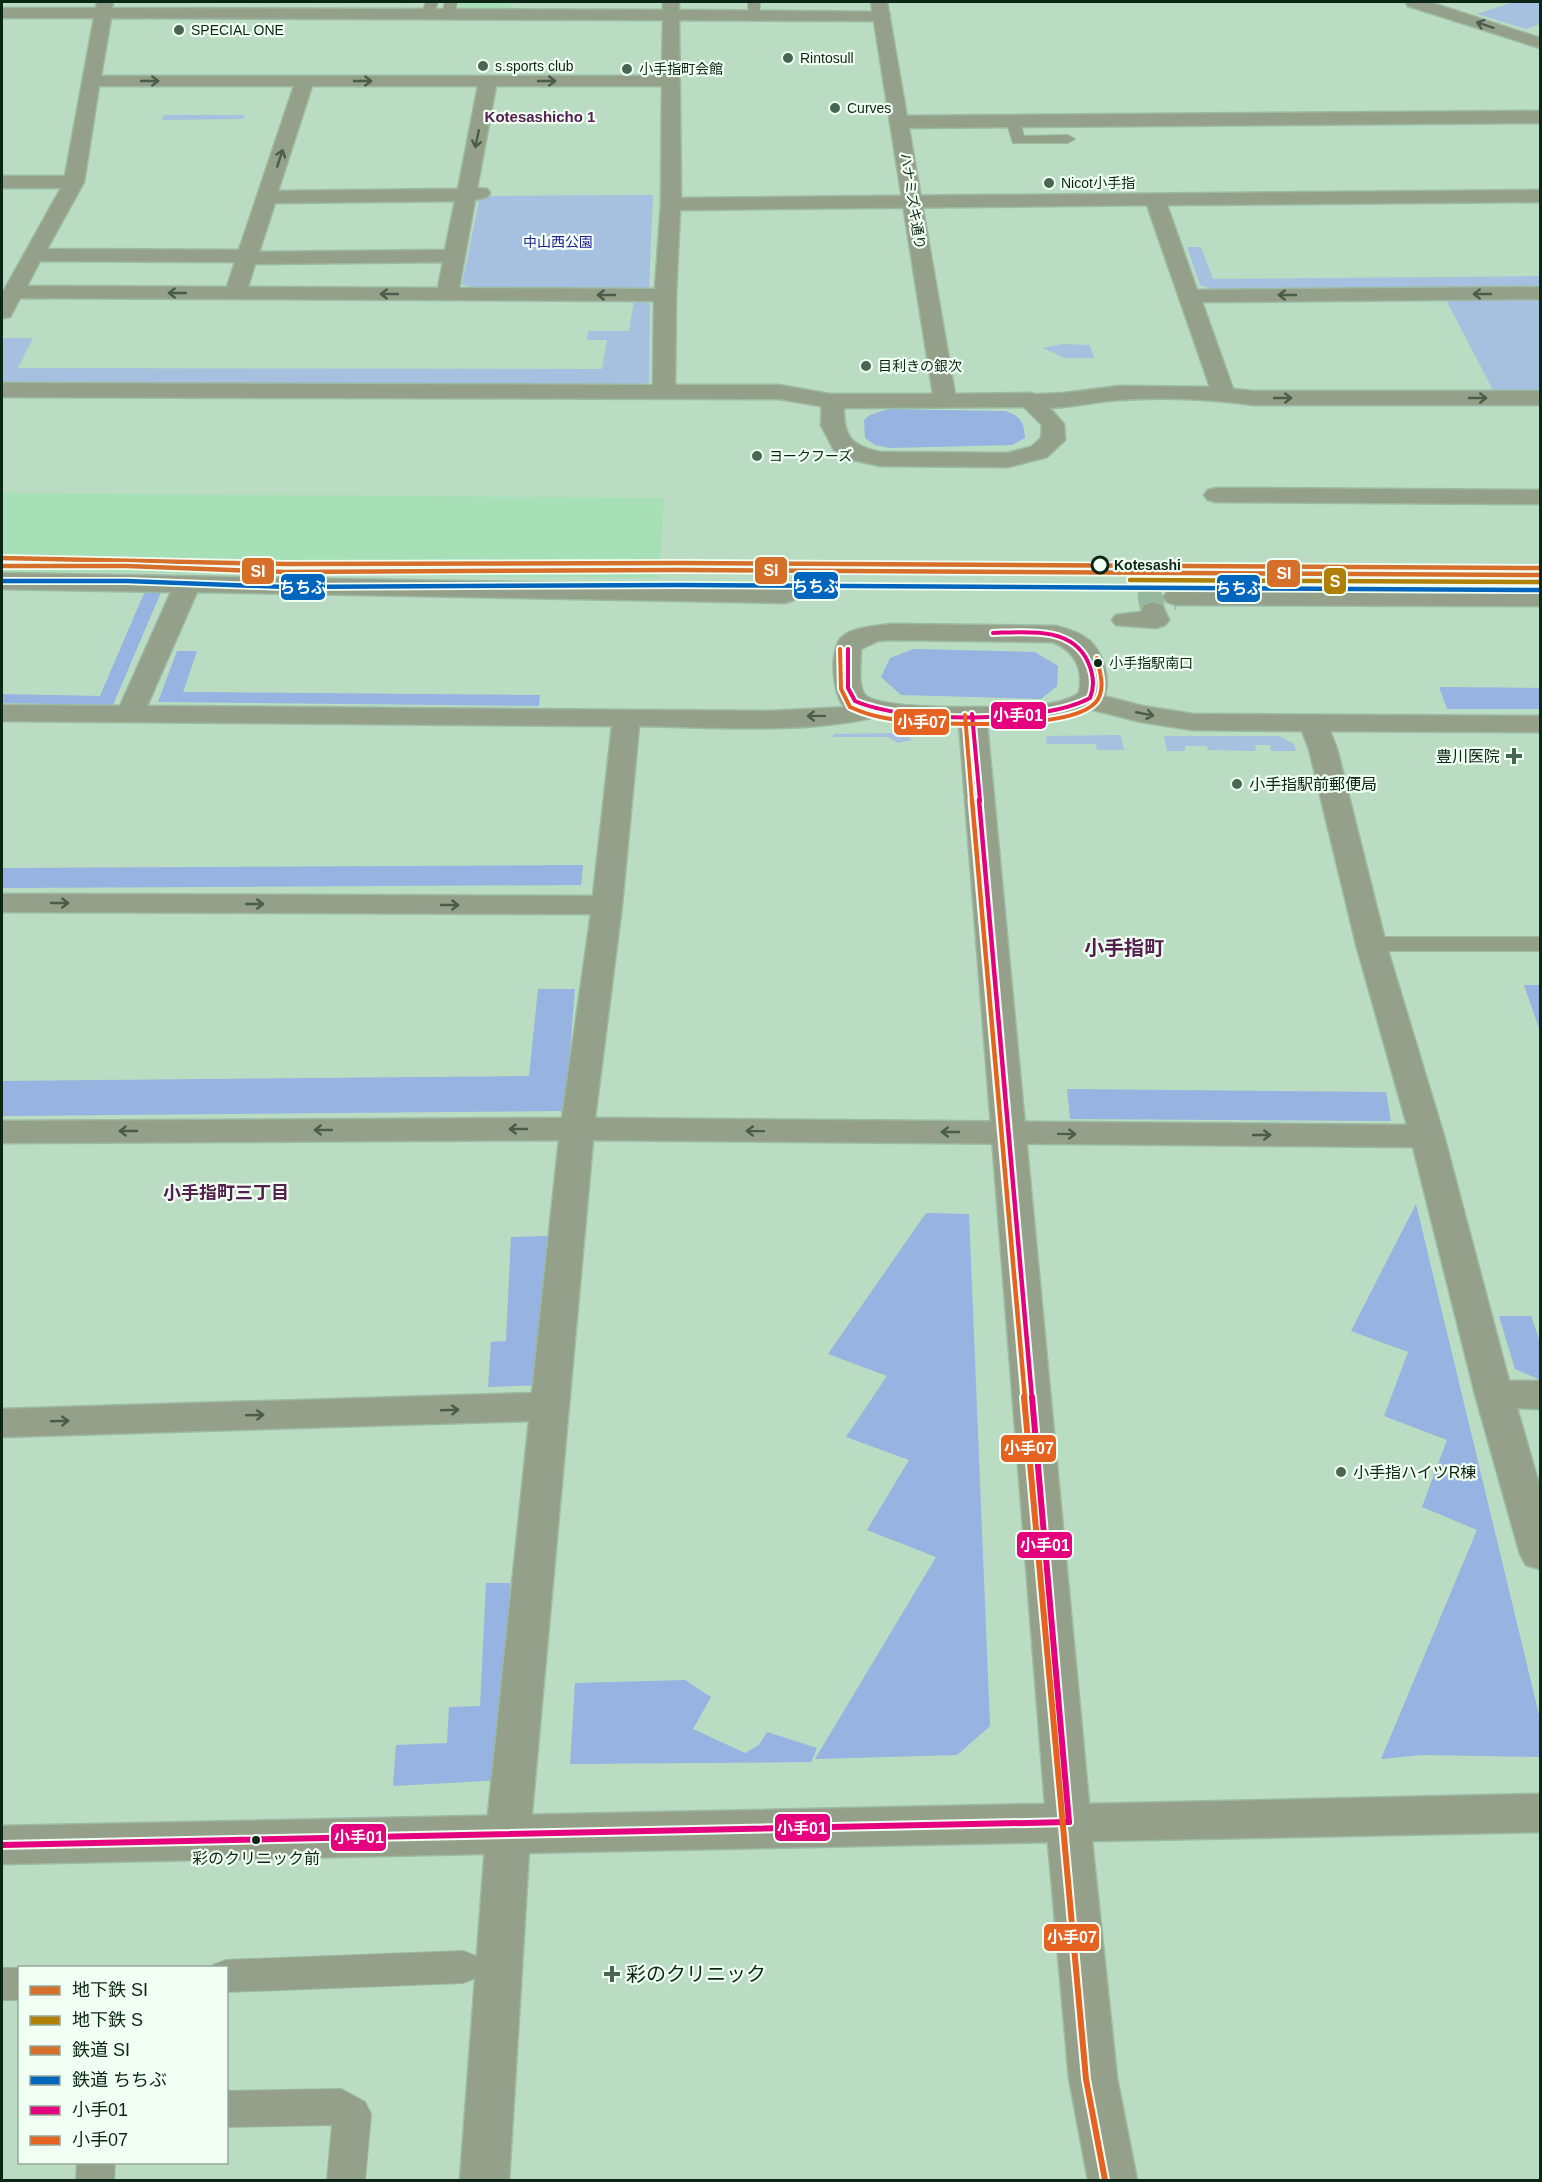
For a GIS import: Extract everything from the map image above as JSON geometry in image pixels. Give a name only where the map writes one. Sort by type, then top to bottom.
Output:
[{"type":"street","points":[[1414,2],[1540,43]]},
{"type":"street","points":[[2,312],[74,182],[104,8]]},
{"type":"street","points":[[2,13],[104,8],[881,9]]},
{"type":"street","points":[[664,392],[665,295],[671,204],[671,9]]},
{"type":"street","name":"ハナミズキ通り","points":[[881,9],[945,401]]},
{"type":"street","points":[[91,81],[672,81]]},
{"type":"street","points":[[235,293],[305,81]]},
{"type":"street","points":[[447,295],[455,256],[473,194],[488,81]]},
{"type":"street","points":[[900,122],[1540,117]]},
{"type":"street","points":[[2,182],[74,182]]},
{"type":"street","points":[[267,197],[473,194]]},
{"type":"street","points":[[671,204],[1540,196]]},
{"type":"street","points":[[1155,200],[1224,394]]},
{"type":"street","points":[[35,255],[455,256]]},
{"type":"street","points":[[13,292],[665,295]]},
{"type":"street","points":[[1189,296],[1540,293]]},
{"type":"street","points":[[2,390],[779,392],[833,401],[1064,400],[1120,393],[1224,394],[1253,398],[1540,398]]},
{"type":"street","points":[[833,401],[832,425],[842,445],[857,454],[880,459],[1008,460],[1039,452],[1053,440],[1053,424],[1030,400]]},
{"type":"street","points":[[1216,495],[1540,497]]},
{"type":"street","points":[[2,581],[785,595]]},
{"type":"street","points":[[130,714],[188,583]]},
{"type":"street","points":[[1176,597],[1540,598]]},
{"type":"street","points":[[1125,620],[1156,620],[1153,610]]},
{"type":"street","points":[[891,632],[1056,634],[1076,641],[1090,659],[1094,690],[1088,700],[1072,709],[1041,714],[898,712],[874,709],[855,701],[848,688],[848,649],[852,642],[874,634],[891,632]]},
{"type":"street","points":[[1088,700],[1141,714],[1192,722],[1540,724]]},
{"type":"street","points":[[2,713],[771,719],[850,715],[874,709]]},
{"type":"street","points":[[972,714],[1093,2078],[1113,2181]]},
{"type":"street","points":[[483,2181],[508,1834],[577,1129],[607,905],[624,730],[628,719]]},
{"type":"street","points":[[1313,723],[1323,749],[1371,944],[1540,1554]]},
{"type":"street","points":[[2,903],[607,905]]},
{"type":"street","points":[[2,1132],[577,1129],[1426,1136]]},
{"type":"street","points":[[1494,1394],[1540,1395]]},
{"type":"street","points":[[2,1423],[550,1406]]},
{"type":"street","points":[[2,1850],[508,1834],[1540,1813]]},
{"type":"lane","points":[[1013,121],[1018,140],[1068,140]]},
{"type":"lane","points":[[1371,944],[1540,944]]},
{"type":"lane","points":[[228,1976],[463,1967]]},
{"type":"lane","points":[[2,1984],[18,1984]]},
{"type":"lane","points":[[228,2109],[341,2107],[352,2114],[346,2181]]},
{"type":"lane","points":[[95,2181],[96,2164]]},
{"type":"shaded area","points":[[460,2],[514,2],[512,8],[458,8]]},
{"type":"shaded area","points":[[888,409],[1005,411],[1015,415],[1021,421],[1025,438],[1012,445],[890,448],[875,445],[865,438],[864,420],[870,415]]},
{"type":"shaded area","points":[[2,493],[664,498],[659,578],[2,571]]},
{"type":"shaded area","points":[[145,591],[161,592],[113,705],[2,703],[2,694],[100,696]]},
{"type":"shaded area","points":[[914,649],[1035,652],[1058,666],[1057,686],[1041,699],[901,695],[881,677],[890,658]]},
{"type":"shaded area","points":[[177,651],[197,651],[183,692],[540,695],[539,706],[158,702]]},
{"type":"shaded area","points":[[1439,687],[1540,688],[1540,709],[1447,709]]},
{"type":"shaded area","points":[[583,865],[581,885],[2,888],[2,868]]},
{"type":"shaded area","points":[[1524,985],[1540,985],[1540,1031]]},
{"type":"shaded area","points":[[538,989],[575,989],[565,1111],[2,1116],[2,1081],[529,1076]]},
{"type":"shaded area","points":[[1067,1089],[1386,1092],[1391,1121],[1070,1119]]},
{"type":"shaded area","points":[[1416,1204],[1540,1719],[1540,1757],[1422,1755],[1381,1759],[1477,1530],[1422,1507],[1447,1440],[1384,1416],[1408,1352],[1351,1331]]},
{"type":"shaded area","points":[[926,1213],[969,1214],[990,1726],[957,1755],[815,1759],[936,1557],[867,1530],[909,1460],[846,1437],[887,1376],[828,1354]]},
{"type":"shaded area","points":[[547,1236],[543,1385],[488,1387],[491,1342],[506,1341],[511,1237]]},
{"type":"shaded area","points":[[1499,1316],[1531,1316],[1540,1342],[1540,1380],[1515,1369]]},
{"type":"shaded area","points":[[486,1583],[510,1583],[503,1780],[393,1786],[396,1745],[447,1743],[449,1707],[480,1706]]},
{"type":"shaded area","points":[[685,1680],[711,1697],[693,1729],[745,1753],[759,1745],[767,1732],[817,1748],[811,1762],[570,1764],[575,1683]]},
{"type":"green space","points":[[1513,2],[1540,2],[1540,24],[1526,29],[1477,14]]},
{"type":"green space","points":[[164,115],[245,115],[243,119],[162,120]]},
{"type":"green space","name":"中山西公園","points":[[653,195],[649,287],[640,290],[476,290],[462,284],[480,196]]},
{"type":"green space","points":[[1187,247],[1201,247],[1213,279],[1540,276],[1540,287],[1214,290],[1200,285]]},
{"type":"green space","points":[[1540,299],[1540,392],[1494,392],[1446,300]]},
{"type":"green space","points":[[634,300],[650,304],[649,382],[635,387],[2,383],[2,338],[33,338],[18,368],[602,369],[607,340],[587,340],[588,331],[629,331]]},
{"type":"green space","points":[[1063,344],[1090,345],[1094,358],[1065,358],[1043,348]]},
{"type":"green space","points":[[904,733],[912,740],[898,743],[888,737],[833,737],[833,734]]},
{"type":"green space","points":[[1121,735],[1124,750],[1097,750],[1096,744],[1047,744],[1046,736]]},
{"type":"green space","points":[[1164,736],[1279,736],[1294,744],[1296,751],[1271,751],[1270,745],[1255,745],[1256,751],[1208,750],[1207,746],[1185,746],[1185,751],[1167,751]]},
{"type":"tunnel","points":[[1153,610],[1150,597],[1176,597]]},
{"type":"metro line","name":"SI","points":[[2,566],[127,566],[285,572],[680,570],[1540,575]]},
{"type":"metro line","name":"S","points":[[1130,580],[1540,582]]},
{"type":"rail line","name":"SI","points":[[2,558],[285,564],[680,563],[1540,568]]},
{"type":"rail line","name":"ちちぶ","points":[[2,581],[127,581],[285,587],[680,585],[1540,590]]},
{"type":"transit line","name":"小手01","points":[[848,649],[848,688],[855,701],[874,708],[895,712],[954,716],[1021,715],[1051,712],[1075,706],[1090,698],[1093,690],[1090,666],[1084,653],[1075,643],[1063,637],[1035,632],[993,633]]},
{"type":"transit line","name":"小手07","points":[[840,649],[841,689],[850,707],[885,718],[934,723],[1026,722],[1054,719],[1077,713],[1093,705],[1100,695],[1100,670],[1097,658]]},
{"type":"transit line","name":"小手01","points":[[972,714],[1069,1822]]},
{"type":"transit line","name":"小手07","points":[[965,715],[1069,1909],[1086,2079],[1105,2180]]},
{"type":"transit line","name":"小手01","points":[[2,1845],[1069,1822]]},
{"type":"place","name":"SPECIAL ONE","points":[[179,30]]},
{"type":"place","name":"Rintosull","points":[[788,58]]},
{"type":"place","name":"s.sports club","points":[[483,66]]},
{"type":"place","name":"小手指町会館","points":[[627,69]]},
{"type":"place","name":"Curves","points":[[835,108]]},
{"type":"place","name":"Nicot小手指","points":[[1049,183]]},
{"type":"place","name":"目利きの銀次","points":[[866,366]]},
{"type":"place","name":"ヨークフーズ","points":[[757,456]]},
{"type":"place","name":"Kotesashi","points":[[1100,565]]},
{"type":"place","name":"小手指駅南口","points":[[1098,663]]},
{"type":"place","name":"豊川医院","points":[[1514,756]]},
{"type":"place","name":"小手指駅前郵便局","points":[[1237,784]]},
{"type":"place","name":"小手指ハイツR棟","points":[[1341,1472]]},
{"type":"place","name":"彩のクリニック前","points":[[256,1840]]},
{"type":"place","name":"彩のクリニック","points":[[612,1974]]},
{"type":"district","name":"Kotesashicho 1","points":[[540,116]]},
{"type":"district","name":"小手指町","points":[[1124,948]]},
{"type":"district","name":"小手指町三丁目","points":[[226,1193]]}]
